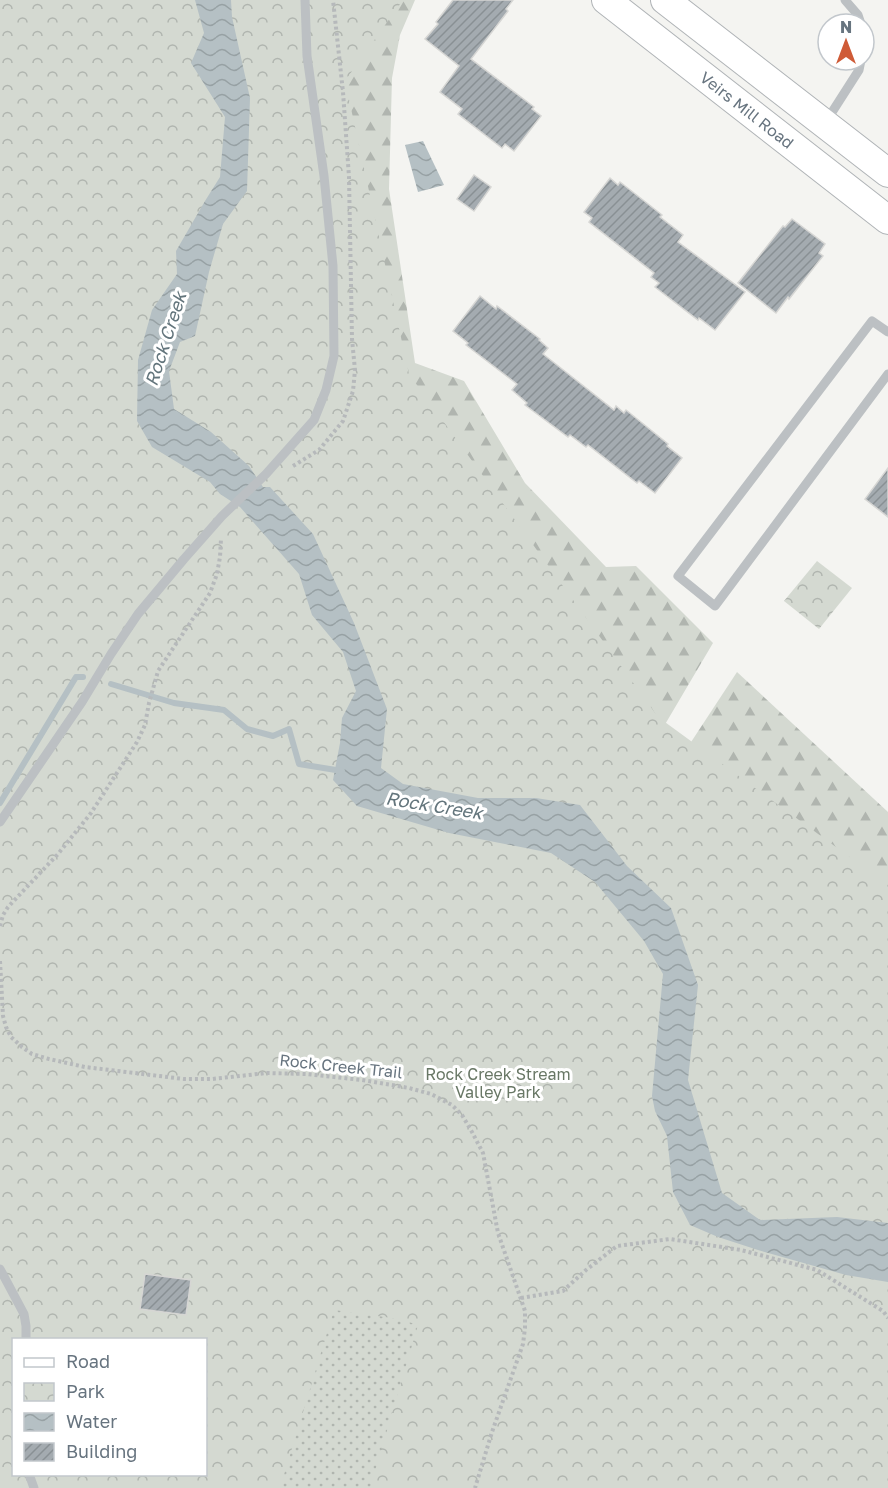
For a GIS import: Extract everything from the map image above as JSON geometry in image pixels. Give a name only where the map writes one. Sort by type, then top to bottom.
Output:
[{"type":"main road","name":"Veirs Mill Road","points":[[606,0],[888,219]]},
{"type":"main road","points":[[665,0],[888,173]]},
{"type":"lane","points":[[0,822],[82,702],[138,614],[222,516],[263,476],[314,420],[326,390],[334,356],[333,267],[324,176],[307,56],[305,0]]},
{"type":"lane","points":[[845,0],[855,12]]},
{"type":"lane","points":[[824,124],[858,72]]},
{"type":"lane","points":[[888,332],[872,321],[678,576],[715,606],[888,374]]},
{"type":"lane","points":[[879,385],[888,391]]},
{"type":"lane","points":[[0,1269],[24,1314],[26,1338]]},
{"type":"path","points":[[0,926],[8,907],[58,854],[91,813],[137,742],[145,724],[158,671],[210,593],[220,557],[222,516]]},
{"type":"path","name":"Rock Creek Trail","points":[[0,961],[3,1016],[6,1027],[11,1037],[32,1054],[85,1067],[184,1079],[212,1079],[267,1073],[306,1074],[362,1080],[431,1094],[452,1105],[462,1115],[483,1153],[498,1233],[525,1311],[523,1344],[475,1488]]},
{"type":"path","points":[[521,1298],[563,1291],[617,1246],[670,1239],[741,1250],[817,1270],[883,1311],[888,1318]]},
{"type":"green space","name":"Rock Creek Stream Valley Park","points":[[0,0],[403,0],[345,81],[409,374],[658,717],[888,885],[888,1488],[0,1488]]},
{"type":"green space","points":[[231,0],[415,0],[400,35],[392,78],[389,189],[415,363],[464,381],[525,483],[606,567],[636,566],[713,643],[657,738],[223,224]]},
{"type":"green space","points":[[817,561],[852,588],[819,629],[784,601]]},
{"type":"green space","points":[[737,672],[888,812],[888,967],[676,765]]},
{"type":"green space","points":[[334,1310],[399,1319],[418,1325],[370,1488],[280,1488]]},
{"type":"water","name":"Rock Creek","points":[[195,0],[231,0],[232,17],[250,98],[247,191],[223,224],[209,272],[195,336],[180,342],[169,371],[174,409],[211,432],[249,466],[263,487],[270,487],[313,534],[354,623],[387,709],[381,768],[403,784],[478,798],[536,798],[580,805],[627,866],[671,908],[698,985],[688,1080],[722,1193],[760,1220],[837,1217],[888,1223],[888,1282],[846,1275],[758,1250],[690,1225],[673,1192],[667,1136],[655,1111],[652,1096],[663,974],[644,941],[595,882],[551,853],[449,833],[357,806],[333,780],[342,718],[356,691],[343,652],[312,615],[299,574],[240,507],[220,494],[210,482],[152,447],[137,421],[138,360],[152,310],[177,274],[176,251],[220,177],[225,117],[191,63],[204,33]]},
{"type":"water","points":[[423,141],[444,185],[418,192],[405,145]]},
{"type":"building","points":[[453,0],[513,0],[506,9],[508,11],[471,59],[534,107],[532,109],[541,116],[514,151],[505,144],[502,148],[458,114],[462,109],[440,92],[459,66],[425,39],[438,24],[436,22]]},
{"type":"building","points":[[474,175],[491,187],[474,211],[457,199]]},
{"type":"building","points":[[610,178],[618,185],[620,182],[662,215],[660,217],[683,235],[678,242],[745,292],[715,330],[655,287],[659,283],[651,277],[654,273],[589,222],[592,218],[584,212]]},
{"type":"building","points":[[792,219],[825,244],[819,253],[823,256],[776,313],[738,283],[783,226],[785,227]]},
{"type":"building","points":[[480,296],[540,339],[548,348],[543,354],[614,410],[616,406],[624,413],[626,410],[682,458],[655,493],[639,481],[637,483],[588,445],[586,447],[570,435],[568,437],[525,405],[527,403],[512,390],[517,384],[466,345],[468,343],[453,331]]},
{"type":"building","points":[[888,468],[888,517],[865,499]]},
{"type":"building","points":[[145,1274],[191,1280],[186,1315],[140,1309]]},
{"type":"waterway","points":[[0,803],[76,677],[83,677]]},
{"type":"waterway","points":[[111,684],[174,703],[224,710],[247,729],[273,736],[289,729],[299,764],[342,771]]}]
